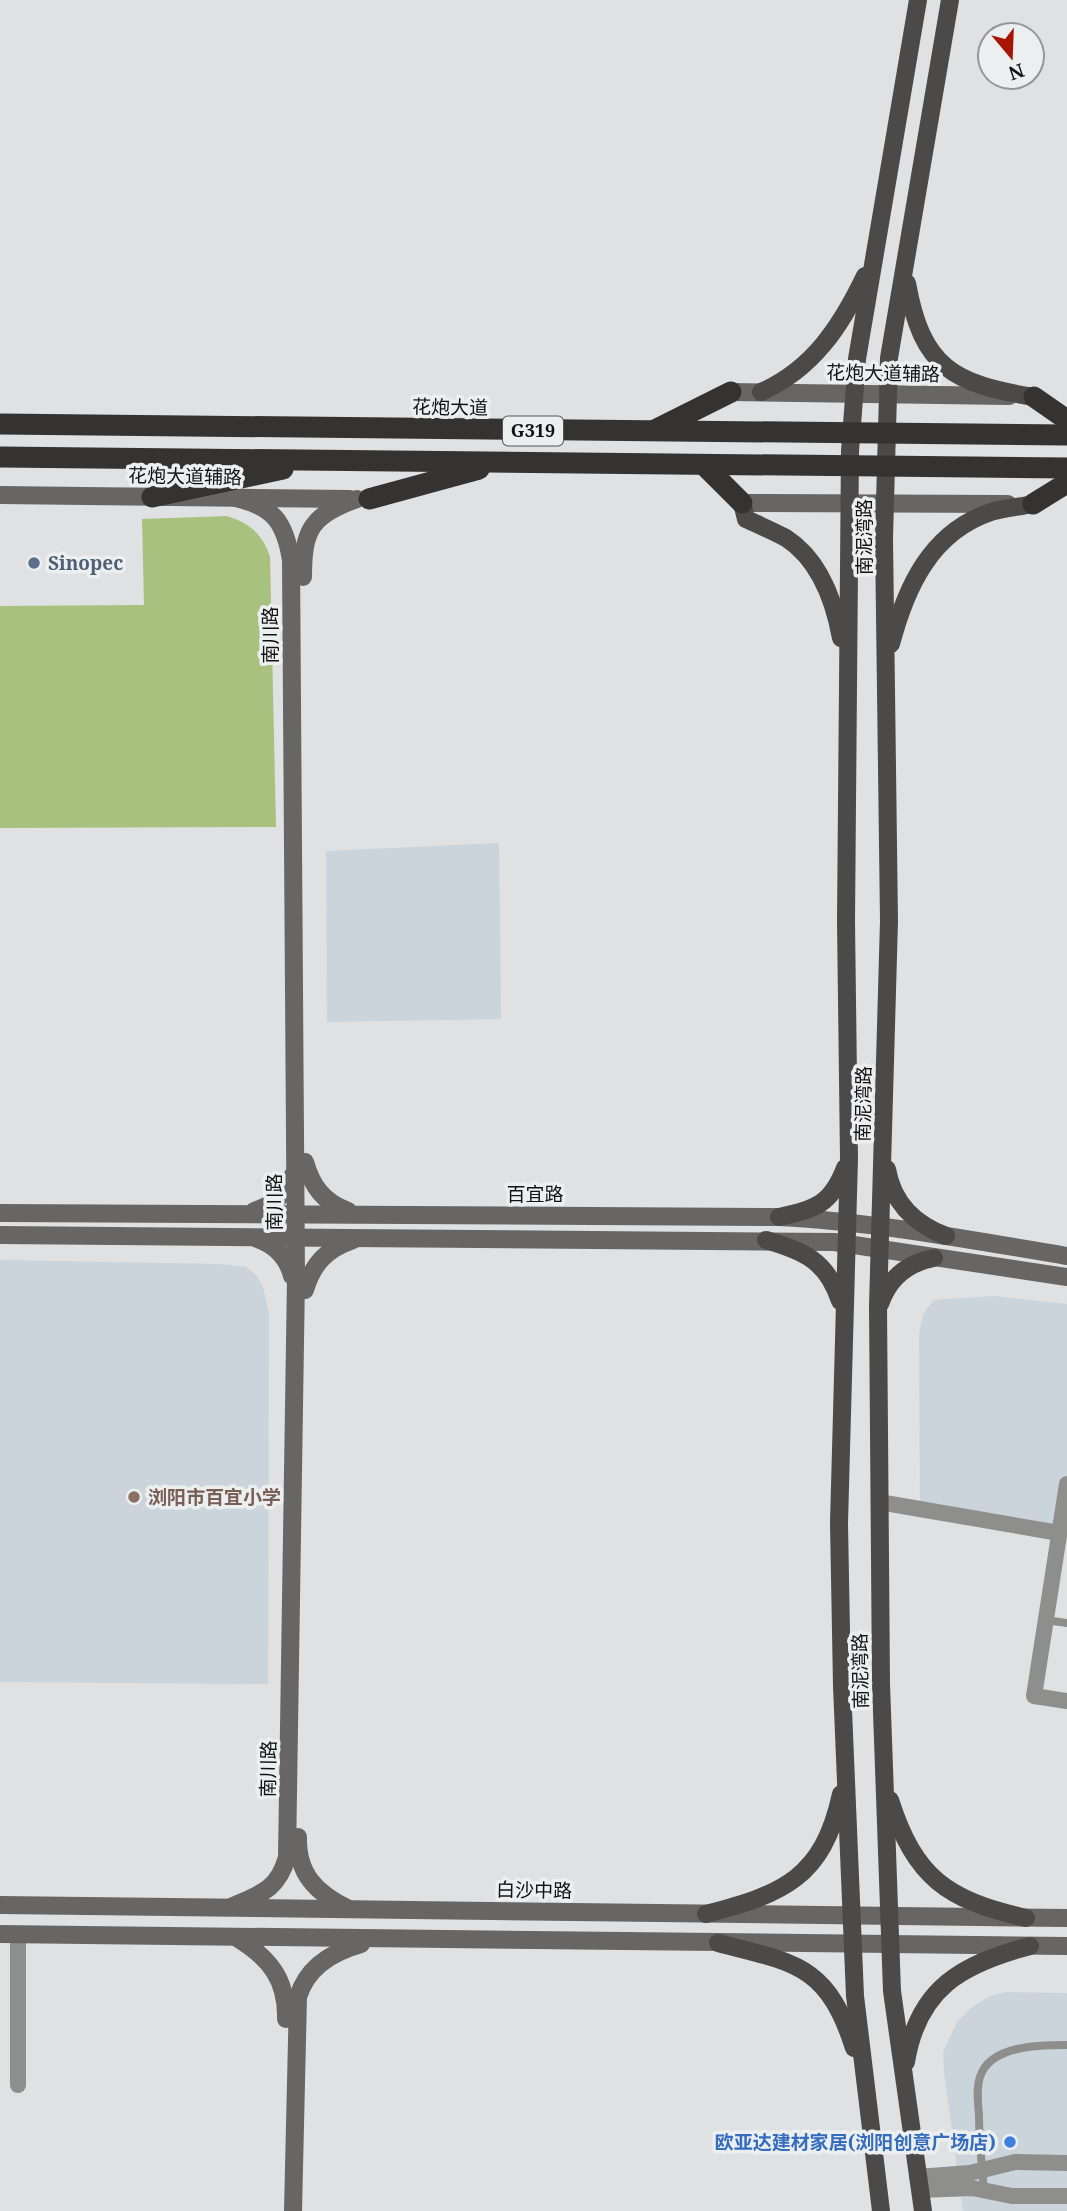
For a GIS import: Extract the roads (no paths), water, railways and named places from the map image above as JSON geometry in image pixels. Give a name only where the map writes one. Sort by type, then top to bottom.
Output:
[{"type":"highway","points":[[652,432],[731,392]]},
{"type":"highway","points":[[1034,397],[1067,420]]},
{"type":"highway","name":"花炮大道","points":[[0,424],[1067,435]]},
{"type":"highway","name":"G319","points":[[0,457],[1067,468]]},
{"type":"highway","points":[[152,497],[322,461]]},
{"type":"highway","points":[[363,499],[502,463]]},
{"type":"highway","points":[[705,465],[742,503]]},
{"type":"highway","points":[[1033,504],[1067,483]]},
{"type":"main road","name":"南泥湾路","points":[[881,2211],[855,1996],[839,1522],[849,1152],[846,921],[850,466],[857,359],[918,0]]},
{"type":"main road","name":"南泥湾路","points":[[923,2211],[892,1991],[884,1779],[878,1311],[889,921],[885,466],[889,359],[950,0]]},
{"type":"main road","points":[[761,392],[781,384],[817,354],[842,318],[874,257]]},
{"type":"main road","points":[[906,261],[906,282],[917,326],[930,349],[944,365],[973,384],[1034,397]]},
{"type":"main road","points":[[742,503],[746,519],[787,539],[805,554],[821,575],[838,624],[848,671]]},
{"type":"main road","points":[[886,667],[891,641],[907,594],[917,573],[933,551],[950,533],[969,521],[992,512],[1033,504]]},
{"type":"main road","points":[[779,1217],[811,1209],[829,1198],[841,1177],[849,1152]]},
{"type":"main road","points":[[883,1152],[888,1175],[903,1206],[925,1228],[946,1236]]},
{"type":"main road","points":[[766,1240],[797,1250],[817,1262],[833,1283],[843,1315]]},
{"type":"main road","points":[[878,1311],[889,1285],[899,1273],[920,1260],[934,1258]]},
{"type":"main road","points":[[706,1914],[775,1892],[791,1883],[808,1868],[829,1836],[846,1773]]},
{"type":"main road","points":[[884,1779],[904,1836],[925,1871],[960,1896],[1000,1912],[1026,1918]]},
{"type":"main road","points":[[718,1943],[771,1956],[810,1973],[842,2015],[865,2081]]},
{"type":"main road","points":[[903,2076],[913,2032],[922,2013],[951,1979],[968,1966],[1030,1946]]},
{"type":"street","name":"花炮大道辅路","points":[[731,392],[1034,397]]},
{"type":"street","name":"花炮大道辅路","points":[[0,495],[363,499]]},
{"type":"street","name":"南川路","points":[[235,498],[262,506],[278,520],[285,532],[291,560],[300,1165]]},
{"type":"street","name":"南川路","points":[[349,1909],[330,1899],[312,1884],[298,1855],[303,545],[319,519],[341,505],[363,499]]},
{"type":"street","points":[[742,503],[1033,504]]},
{"type":"street","points":[[249,1213],[278,1200],[300,1165],[321,1196],[332,1204],[359,1214]]},
{"type":"street","name":"百宜路","points":[[0,1213],[779,1217],[846,1221],[1067,1256]]},
{"type":"street","points":[[0,1235],[766,1240],[845,1244],[1067,1277]]},
{"type":"street","points":[[248,1236],[270,1244],[279,1251],[300,1288],[317,1262],[327,1253],[365,1237]]},
{"type":"street","name":"南川路","points":[[231,1907],[270,1889],[279,1879],[287,1857],[300,1288]]},
{"type":"street","points":[[1067,1484],[1061,1541],[1034,1696],[1067,1701]]},
{"type":"street","points":[[879,1502],[1061,1541]]},
{"type":"street","name":"白沙中路","points":[[0,1905],[1067,1919]]},
{"type":"street","points":[[18,2085],[9,1934],[1067,1946]]},
{"type":"street","points":[[237,1938],[263,1955],[274,1969],[286,1996],[283,2211]]},
{"type":"street","points":[[293,2211],[298,1997],[302,1984],[312,1970],[326,1959],[342,1950],[374,1940]]},
{"type":"street","points":[[918,2184],[1015,2162],[1067,2163]]},
{"type":"street","points":[[918,2184],[1012,2196],[1067,2196]]},
{"type":"lane","points":[[1046,1620],[1067,1623]]},
{"type":"lane","points":[[984,2192],[978,2086],[981,2074],[993,2060],[1024,2046],[1067,2045]]},
{"type":"place","name":"Sinopec","points":[[34,563]]},
{"type":"place","name":"浏阳市百宜小学","points":[[134,1497]]},
{"type":"place","name":"欧亚达建材家居(浏阳创意广场店)","points":[[1010,2142]]}]
